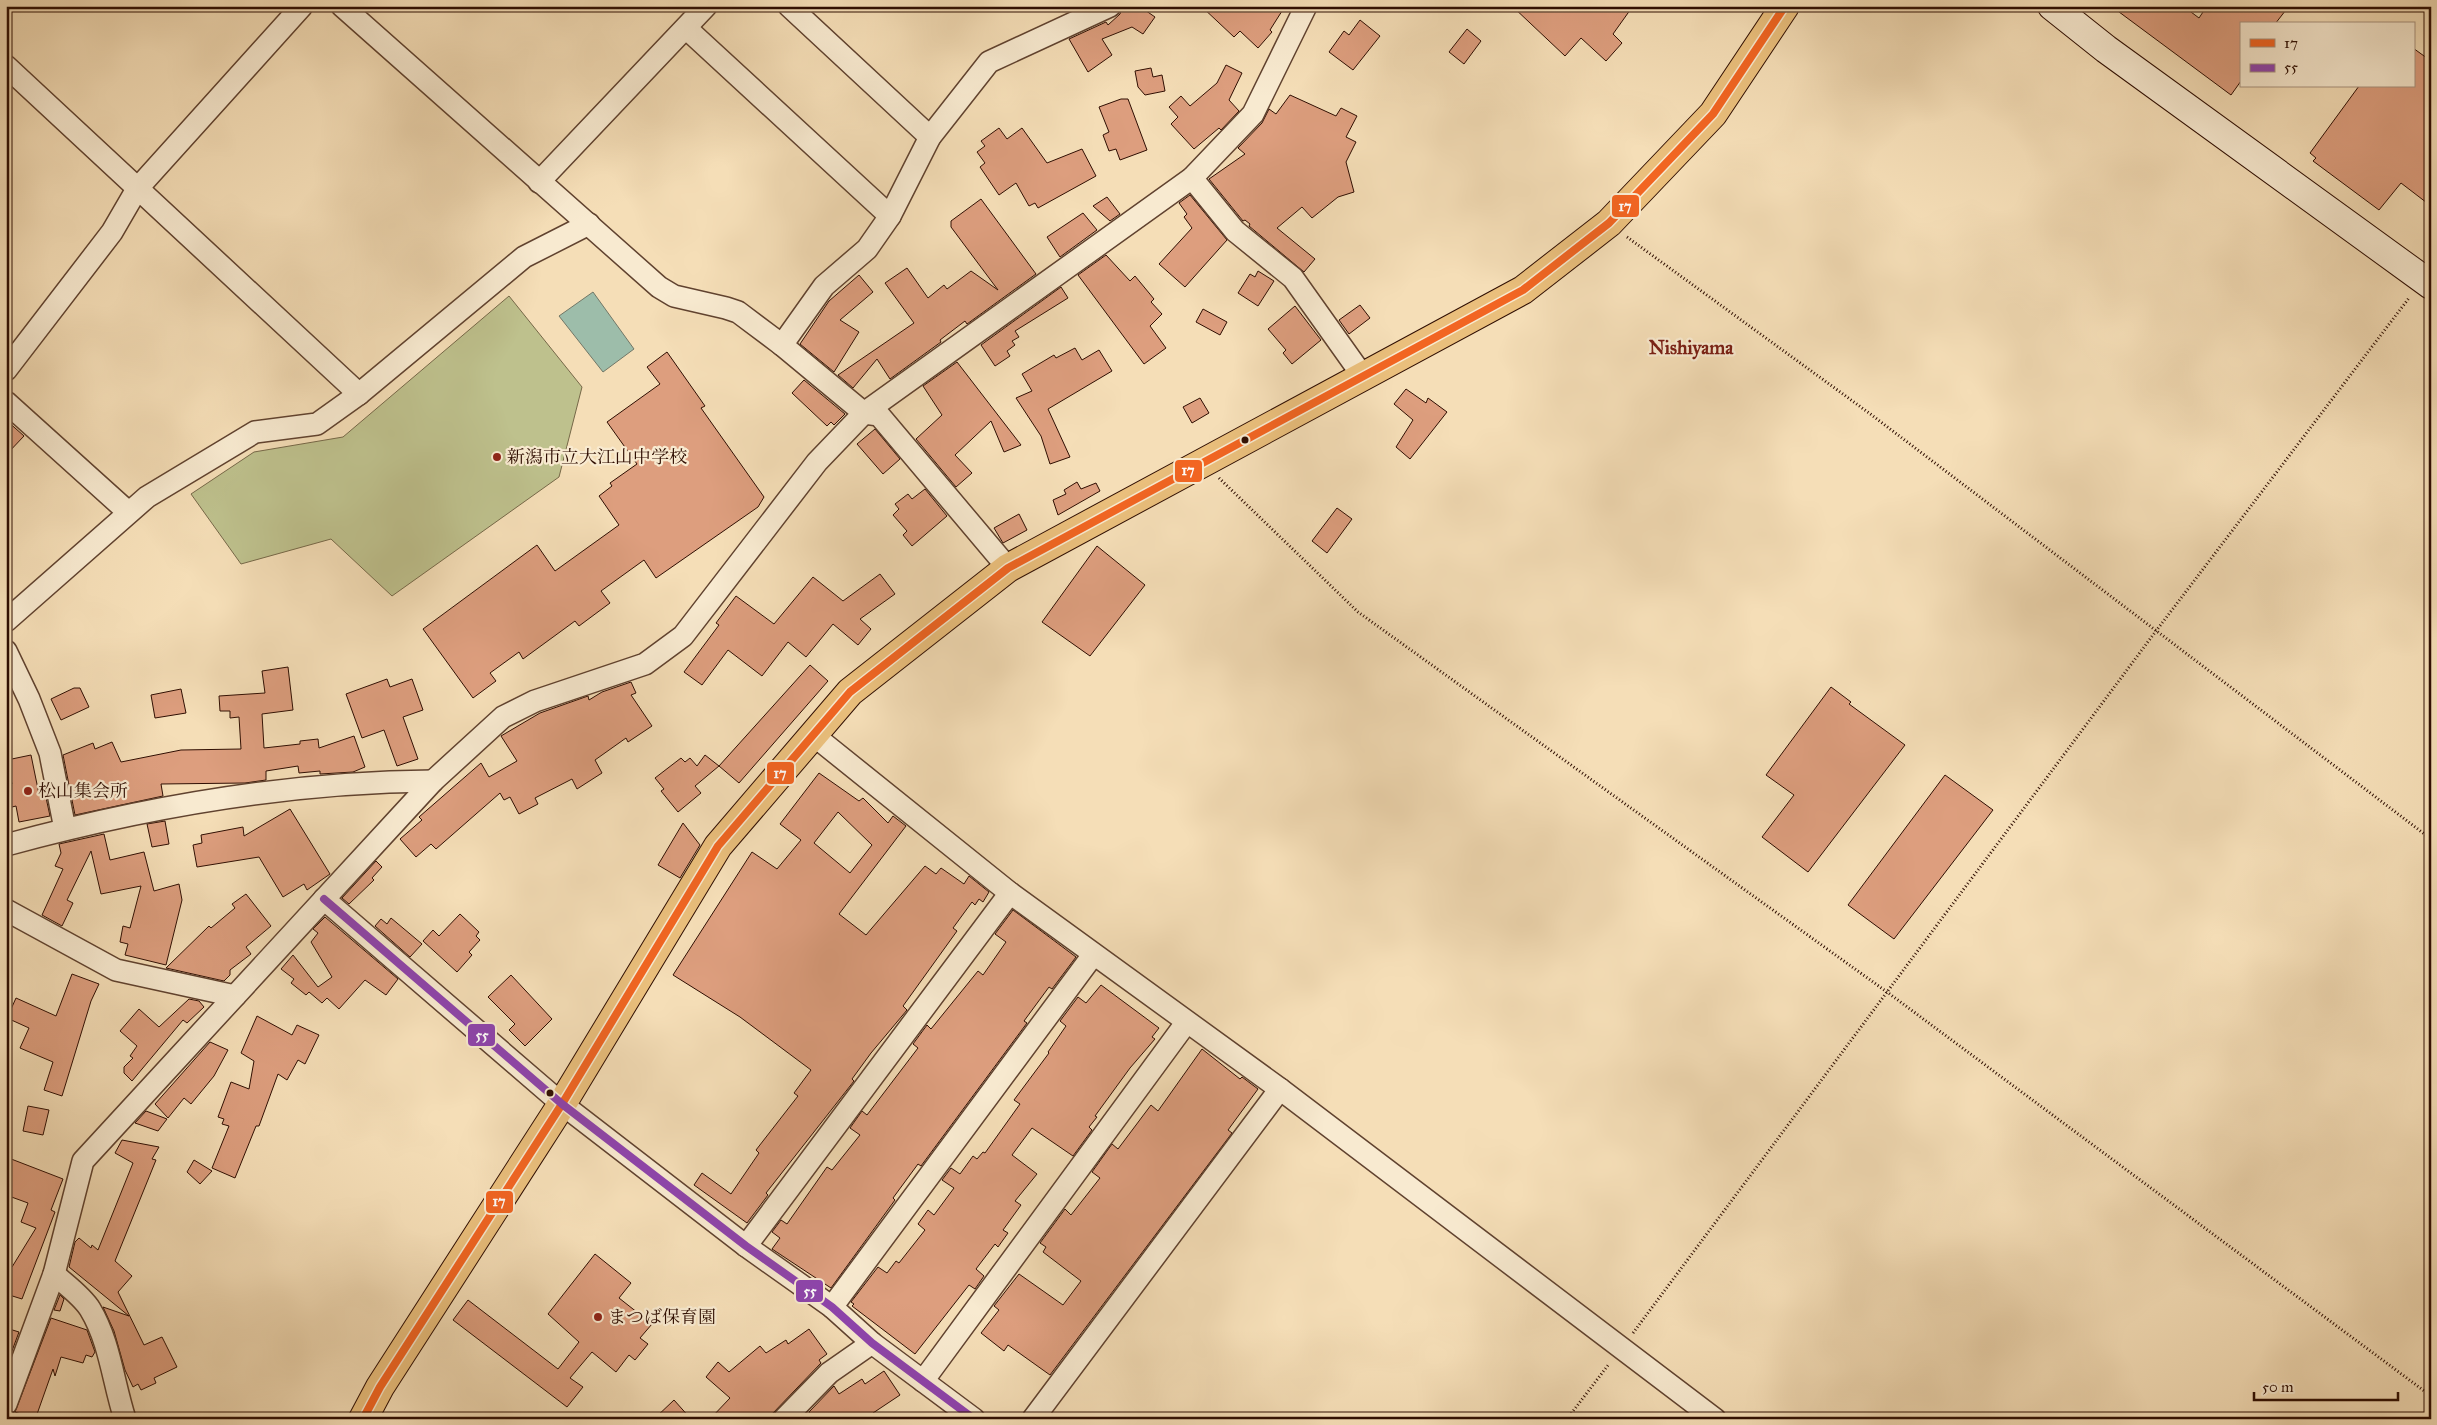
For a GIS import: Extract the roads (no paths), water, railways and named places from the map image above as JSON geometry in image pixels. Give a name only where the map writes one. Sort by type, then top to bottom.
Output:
[{"type":"main road","points":[[363,1419],[380,1387],[562,1104],[718,846],[812,734],[850,692],[1008,568],[1203,464],[1362,375],[1523,290],[1609,224],[1714,114],[1786,6]]},
{"type":"street","points":[[6,370],[112,232],[138,188],[302,6]]},
{"type":"street","points":[[342,6],[659,287],[674,296],[738,312],[782,344],[864,413],[879,415],[1008,568]]},
{"type":"street","points":[[539,182],[706,6]]},
{"type":"street","points":[[789,6],[930,137]]},
{"type":"street","points":[[782,344],[824,286],[868,249],[890,216],[930,137],[989,62],[1110,6]]},
{"type":"street","points":[[6,1404],[54,1274],[83,1160],[324,898],[433,781],[503,718],[535,701],[645,664],[683,636],[817,462],[864,413],[1192,178],[1253,114],[1306,6]]},
{"type":"street","points":[[2052,6],[2106,49],[2427,282]]},
{"type":"street","points":[[686,28],[890,216]]},
{"type":"street","points":[[6,66],[359,394]]},
{"type":"street","points":[[1192,178],[1235,231],[1293,278],[1362,375]]},
{"type":"street","points":[[6,621],[147,497],[255,432],[317,424],[359,394],[524,257],[589,224]]},
{"type":"street","points":[[6,402],[128,512]]},
{"type":"street","points":[[6,651],[29,699],[50,753],[65,829]]},
{"type":"street","points":[[812,734],[1010,894],[1280,1089],[1715,1419]]},
{"type":"street","points":[[6,845],[65,829],[194,802],[368,782],[433,781]]},
{"type":"street","points":[[746,1246],[1010,894]]},
{"type":"street","points":[[324,898],[562,1104],[746,1246],[832,1307],[872,1343],[974,1419]]},
{"type":"street","points":[[6,910],[116,970],[235,996]]},
{"type":"street","points":[[832,1307],[1093,955]]},
{"type":"street","points":[[923,1381],[1186,1022]]},
{"type":"street","points":[[1033,1419],[1280,1089]]},
{"type":"street","points":[[54,1274],[89,1307],[108,1348],[115,1388],[125,1419]]},
{"type":"street","points":[[784,1419],[829,1373],[872,1343]]},
{"type":"place","name":"新潟市立大江山中学校","points":[[497,457]]},
{"type":"place","name":"松山集会所","points":[[28,791]]},
{"type":"place","name":"まつば保育園","points":[[598,1317]]},
{"type":"district","name":"Nishiyama","points":[[1691,347]]}]
